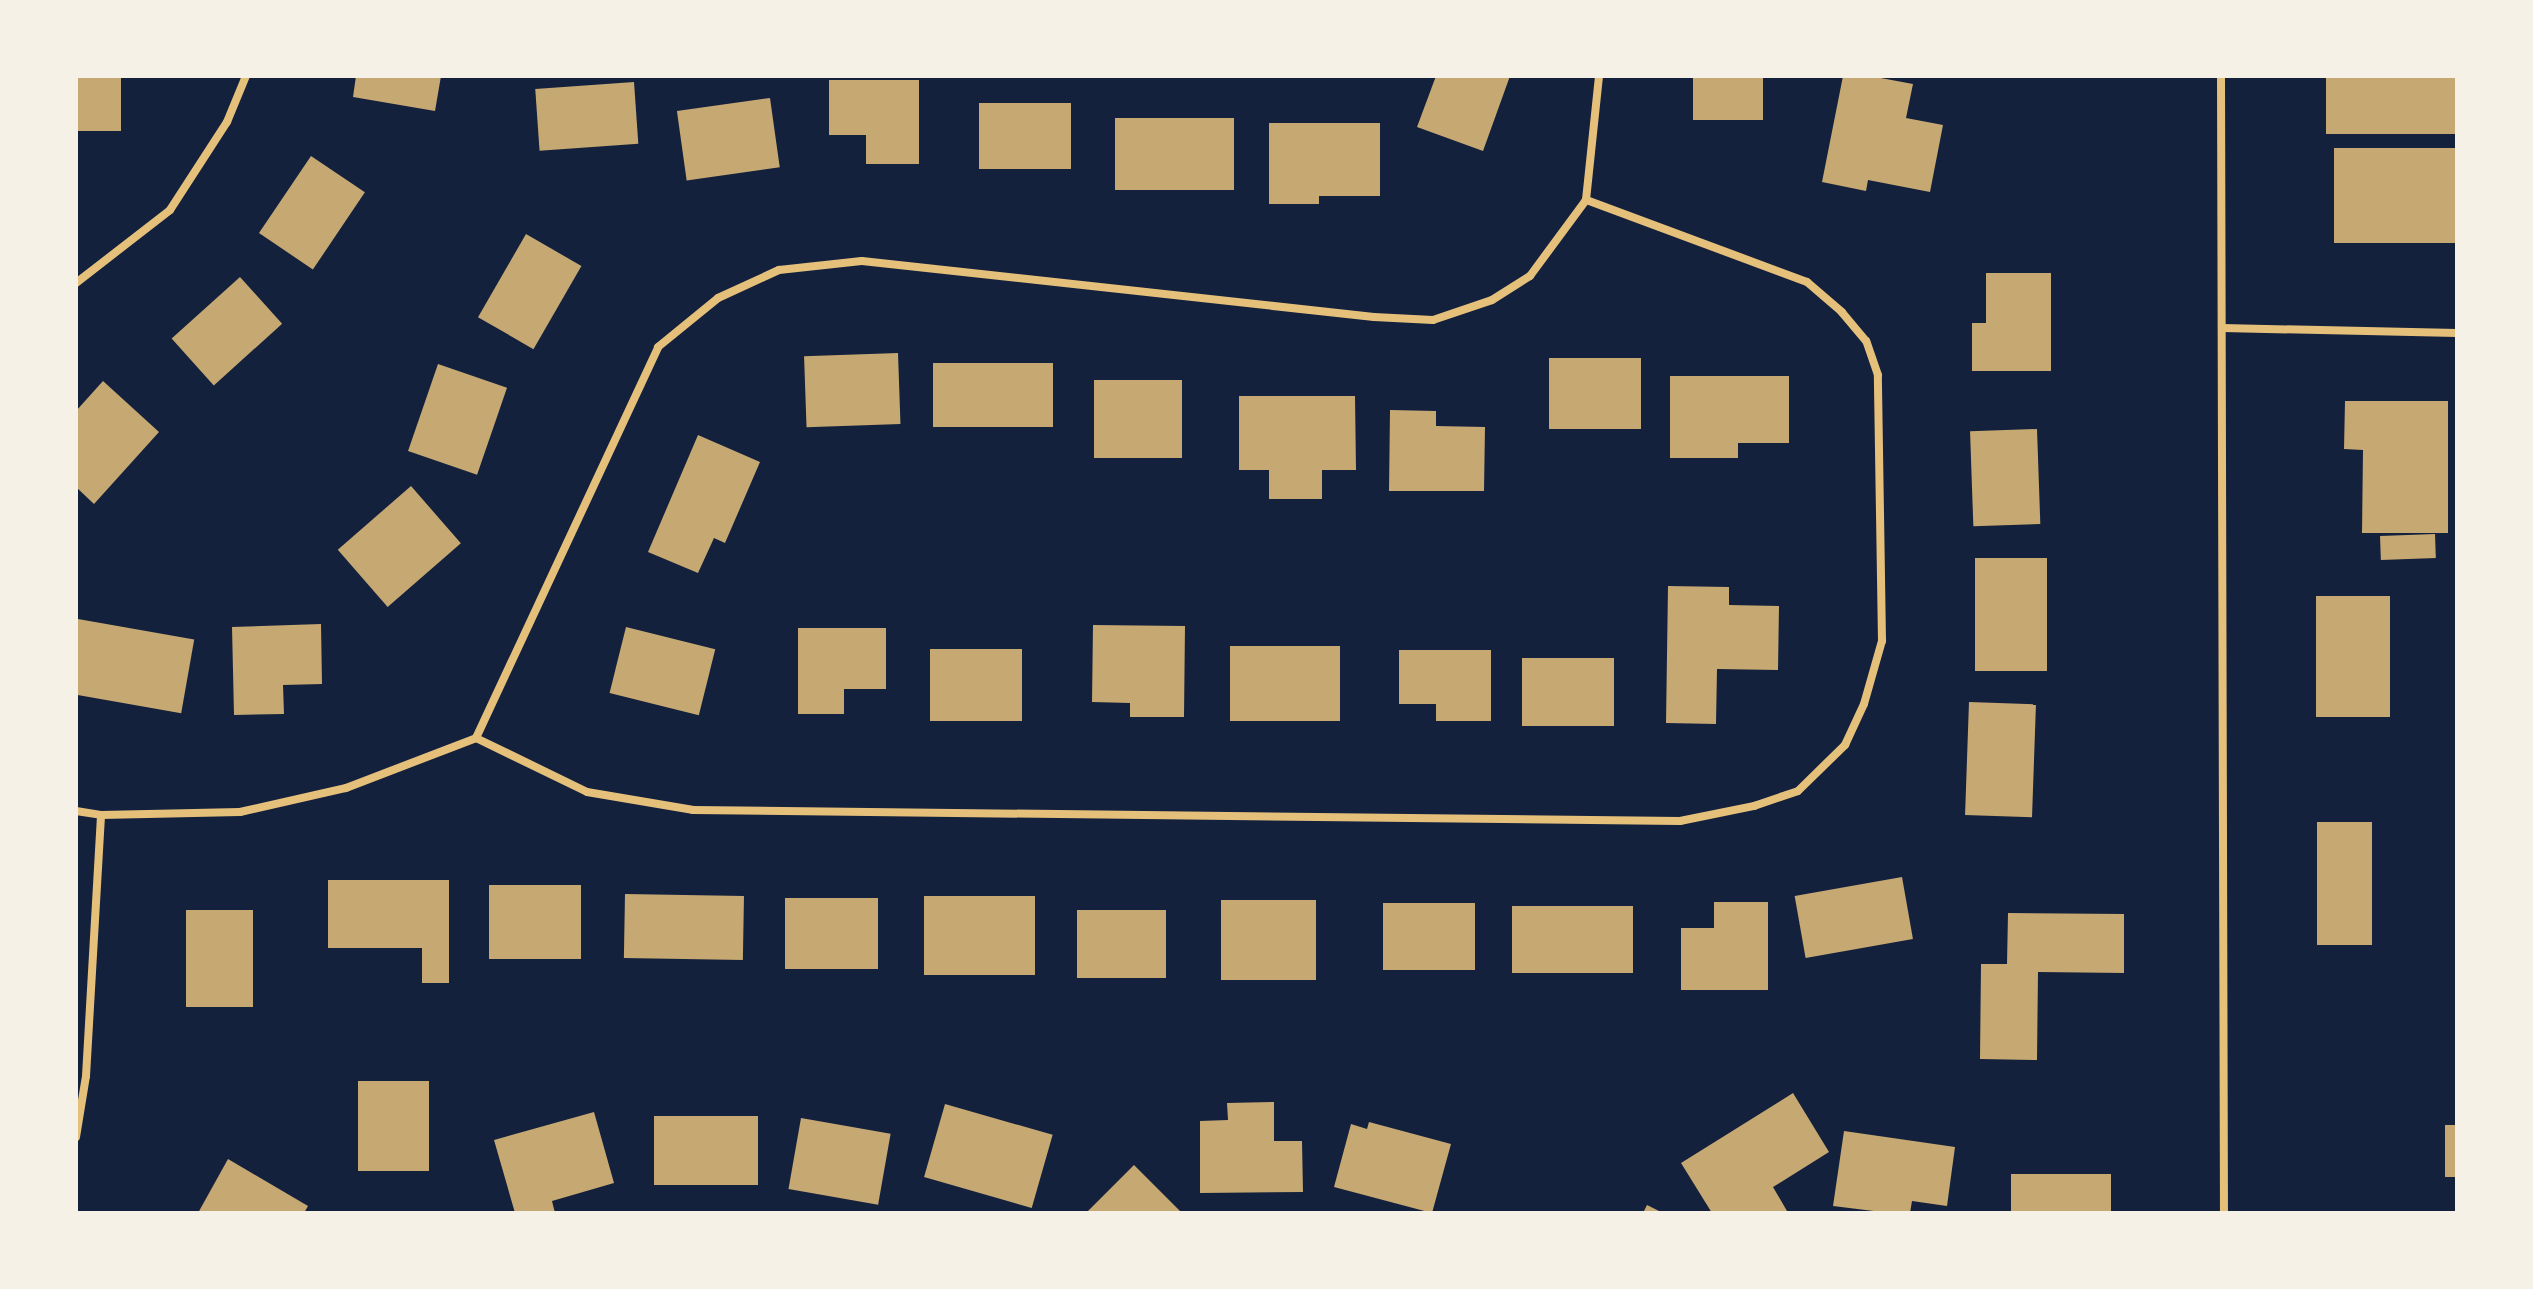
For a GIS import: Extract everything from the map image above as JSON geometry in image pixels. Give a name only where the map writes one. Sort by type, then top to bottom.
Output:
[{"type":"street","points":[[76,283],[170,210],[227,122],[246,76]]},
{"type":"street","points":[[76,811],[101,815],[240,812],[346,788],[476,738],[658,347],[718,298],[779,270],[862,261],[1358,315],[1433,320],[1492,300],[1530,276],[1586,200],[1599,76]]},
{"type":"street","points":[[2221,76],[2224,1213]]},
{"type":"street","points":[[476,738],[587,792],[693,810],[1680,821],[1754,806],[1798,791],[1845,745],[1864,704],[1882,641],[1878,375],[1866,341],[1842,312],[1807,282],[1586,200]]},
{"type":"street","points":[[2222,328],[2457,333]]},
{"type":"street","points":[[76,1137],[86,1076],[101,815]]},
{"type":"building","points":[[76,76],[121,76],[121,131],[76,131]]},
{"type":"building","points":[[356,76],[441,76],[435,111],[353,97]]},
{"type":"building","points":[[1436,76],[1510,76],[1483,151],[1417,127]]},
{"type":"building","points":[[1693,76],[1763,76],[1763,120],[1693,120]]},
{"type":"building","points":[[1843,76],[1870,76],[1913,84],[1906,118],[1943,125],[1930,192],[1868,180],[1866,191],[1822,182]]},
{"type":"building","points":[[2326,76],[2457,76],[2457,134],[2326,134]]},
{"type":"building","points":[[829,80],[919,80],[919,164],[866,164],[866,135],[829,135]]},
{"type":"building","points":[[634,82],[638,144],[540,151],[535,89]]},
{"type":"building","points":[[770,98],[780,167],[687,180],[677,111]]},
{"type":"building","points":[[979,103],[1071,103],[1071,169],[979,169]]},
{"type":"building","points":[[1115,118],[1234,118],[1234,190],[1115,190]]},
{"type":"building","points":[[1269,123],[1380,123],[1380,196],[1319,196],[1319,204],[1269,204]]},
{"type":"building","points":[[2334,148],[2457,148],[2457,243],[2334,243]]},
{"type":"building","points":[[311,156],[365,192],[313,269],[259,233]]},
{"type":"building","points":[[526,234],[581,266],[533,349],[478,317]]},
{"type":"building","points":[[1986,273],[2051,273],[2051,371],[1972,371],[1972,323],[1986,323]]},
{"type":"building","points":[[240,277],[282,324],[214,385],[172,339]]},
{"type":"building","points":[[898,353],[900,424],[807,427],[804,356]]},
{"type":"building","points":[[1549,358],[1641,358],[1641,429],[1549,429]]},
{"type":"building","points":[[933,363],[1053,363],[1053,427],[933,427]]},
{"type":"building","points":[[438,364],[507,388],[477,475],[408,451]]},
{"type":"building","points":[[1670,376],[1789,376],[1789,443],[1738,443],[1738,458],[1670,458]]},
{"type":"building","points":[[1094,380],[1182,380],[1182,458],[1094,458]]},
{"type":"building","points":[[103,381],[159,432],[94,504],[76,487],[76,411]]},
{"type":"building","points":[[1239,396],[1355,396],[1356,470],[1322,470],[1322,499],[1269,499],[1269,470],[1239,470]]},
{"type":"building","points":[[2345,401],[2448,401],[2448,533],[2362,533],[2363,450],[2344,449]]},
{"type":"building","points":[[1390,410],[1436,411],[1436,426],[1485,427],[1484,491],[1389,491]]},
{"type":"building","points":[[2037,429],[2040,524],[1973,526],[1970,431]]},
{"type":"building","points":[[698,435],[760,462],[725,543],[714,538],[698,573],[648,552]]},
{"type":"building","points":[[411,486],[461,543],[388,607],[338,550]]},
{"type":"building","points":[[2435,534],[2436,558],[2381,560],[2380,536]]},
{"type":"building","points":[[1975,558],[2047,558],[2047,671],[1975,671]]},
{"type":"building","points":[[1668,586],[1729,587],[1729,605],[1779,606],[1778,670],[1717,669],[1716,724],[1666,723]]},
{"type":"building","points":[[2316,596],[2390,596],[2390,717],[2316,717]]},
{"type":"building","points":[[78,619],[194,639],[181,713],[76,695]]},
{"type":"building","points":[[321,624],[322,684],[283,685],[284,714],[234,715],[232,627]]},
{"type":"building","points":[[1093,625],[1185,626],[1184,717],[1130,717],[1130,703],[1092,702]]},
{"type":"building","points":[[626,627],[715,649],[699,715],[610,693]]},
{"type":"building","points":[[798,628],[886,628],[886,689],[844,689],[844,714],[798,714]]},
{"type":"building","points":[[1230,646],[1340,646],[1340,721],[1230,721]]},
{"type":"building","points":[[930,649],[1022,649],[1022,721],[930,721]]},
{"type":"building","points":[[1399,650],[1491,650],[1491,721],[1436,721],[1436,704],[1399,704]]},
{"type":"building","points":[[1522,658],[1614,658],[1614,726],[1522,726]]},
{"type":"building","points":[[1969,702],[2036,704],[2032,817],[1965,815]]},
{"type":"building","points":[[2317,822],[2372,822],[2372,945],[2317,945]]},
{"type":"building","points":[[1902,877],[1913,939],[1806,958],[1795,896]]},
{"type":"building","points":[[328,880],[449,880],[449,983],[422,983],[422,948],[328,948]]},
{"type":"building","points":[[489,885],[581,885],[581,959],[489,959]]},
{"type":"building","points":[[625,894],[744,896],[743,960],[624,958]]},
{"type":"building","points":[[924,896],[1035,896],[1035,975],[924,975]]},
{"type":"building","points":[[785,898],[878,898],[878,969],[785,969]]},
{"type":"building","points":[[1221,900],[1316,900],[1316,980],[1221,980]]},
{"type":"building","points":[[1714,902],[1768,902],[1768,990],[1681,990],[1681,928],[1714,928]]},
{"type":"building","points":[[1383,903],[1475,903],[1475,970],[1383,970]]},
{"type":"building","points":[[1512,906],[1633,906],[1633,973],[1512,973]]},
{"type":"building","points":[[186,910],[253,910],[253,1007],[186,1007]]},
{"type":"building","points":[[1077,910],[1166,910],[1166,978],[1077,978]]},
{"type":"building","points":[[2008,913],[2124,914],[2124,973],[2038,972],[2037,1060],[1980,1059],[1981,964],[2007,964]]},
{"type":"building","points":[[358,1081],[429,1081],[429,1171],[358,1171]]},
{"type":"building","points":[[1793,1093],[1829,1152],[1773,1187],[1787,1211],[1784,1213],[1712,1213],[1681,1163]]},
{"type":"building","points":[[1274,1102],[1274,1141],[1302,1141],[1303,1192],[1200,1193],[1200,1121],[1228,1120],[1227,1103]]},
{"type":"building","points":[[945,1104],[1053,1135],[1032,1208],[924,1177]]},
{"type":"building","points":[[594,1112],[614,1183],[552,1201],[555,1213],[515,1213],[494,1140]]},
{"type":"building","points":[[654,1116],[758,1116],[758,1185],[654,1185]]},
{"type":"building","points":[[801,1118],[891,1134],[878,1205],[788,1189]]},
{"type":"building","points":[[1369,1122],[1451,1144],[1432,1213],[1334,1187],[1351,1124],[1367,1129]]},
{"type":"building","points":[[2445,1125],[2457,1125],[2457,1177],[2445,1177]]},
{"type":"building","points":[[1844,1131],[1955,1147],[1947,1206],[1912,1201],[1910,1213],[1890,1213],[1833,1206]]},
{"type":"building","points":[[228,1159],[308,1206],[304,1213],[198,1213]]},
{"type":"building","points":[[1134,1165],[1182,1213],[1086,1213]]},
{"type":"building","points":[[2011,1174],[2111,1174],[2111,1213],[2011,1213]]},
{"type":"building","points":[[1647,1205],[1663,1213],[1643,1213]]}]
